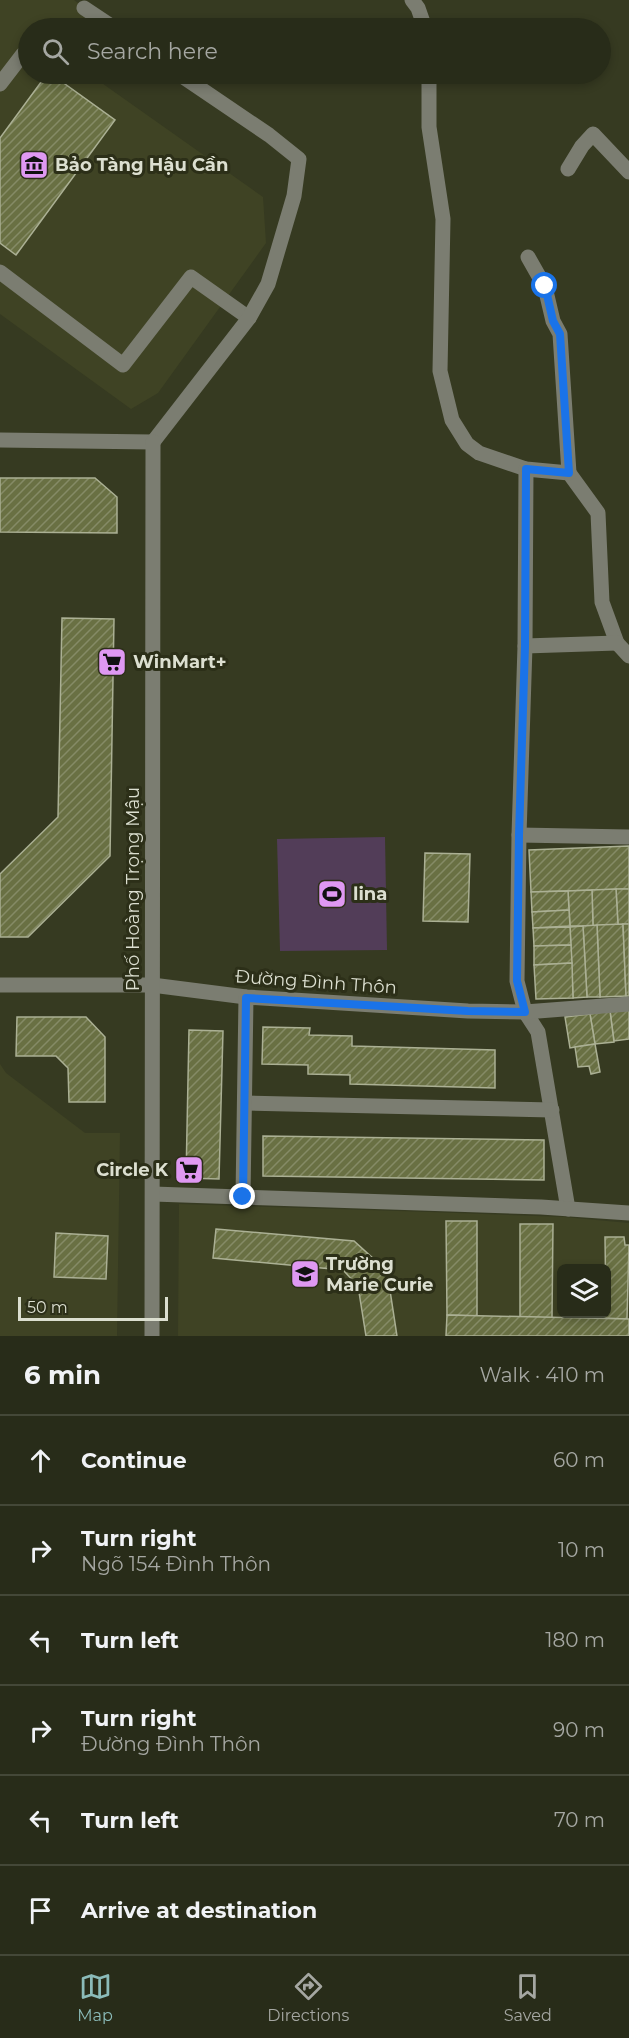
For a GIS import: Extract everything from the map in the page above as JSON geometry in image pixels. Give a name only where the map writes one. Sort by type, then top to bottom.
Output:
[{"type":"street","points":[[412,0],[422,18]]},
{"type":"street","points":[[84,8],[99,18]]},
{"type":"street","points":[[0,84],[18,61]]},
{"type":"street","points":[[0,440],[153,442],[249,318],[268,284],[294,196],[299,159],[269,135],[194,84]]},
{"type":"street","points":[[429,84],[429,127],[443,219],[440,371],[452,420],[467,444],[479,453],[526,469],[569,473]]},
{"type":"street","points":[[568,169],[582,146],[593,134],[629,172]]},
{"type":"street","points":[[528,257],[545,286],[553,321],[560,334],[569,473],[598,513],[602,602],[617,643],[629,656]]},
{"type":"street","points":[[0,272],[123,365],[191,277],[249,318]]},
{"type":"street","name":"Phố Hoàng Trọng Mậu","points":[[152,1336],[153,442]]},
{"type":"street","points":[[526,469],[525,646],[517,981],[525,1012],[538,1032],[568,1209]]},
{"type":"street","points":[[525,646],[617,643]]},
{"type":"street","points":[[519,835],[629,837]]},
{"type":"street","name":"Đường Đình Thôn","points":[[0,985],[152,985],[246,998],[468,1011],[525,1012],[629,1004]]},
{"type":"street","points":[[243,1197],[246,998]]},
{"type":"street","points":[[244,1103],[552,1110]]},
{"type":"street","points":[[153,1194],[629,1213]]},
{"type":"shaded area","points":[[0,0],[74,0],[94,15],[92,18],[18,18],[18,84],[103,84],[263,197],[266,243],[158,393],[131,409],[0,314]]},
{"type":"shaded area","name":"lina","points":[[385,837],[387,950],[280,951],[277,839]]},
{"type":"shaded area","points":[[0,1064],[6,1073],[85,1133],[120,1133],[117,1336],[0,1336]]},
{"type":"shaded area","name":"Trường Marie Curie","points":[[179,1204],[564,1217],[629,1223],[629,1336],[178,1336]]},
{"type":"building","points":[[40,84],[65,84],[115,120],[16,255],[0,243],[0,138]]},
{"type":"building","points":[[0,478],[95,478],[117,497],[117,533],[0,532]]},
{"type":"building","points":[[62,618],[114,619],[110,856],[28,937],[0,937],[0,874],[58,817]]},
{"type":"building","points":[[629,846],[629,889],[531,892],[529,850]]},
{"type":"building","points":[[425,853],[470,854],[468,922],[423,921]]},
{"type":"building","points":[[616,889],[629,889],[629,924],[618,925]]},
{"type":"building","points":[[616,889],[618,925],[593,926],[592,890]]},
{"type":"building","points":[[592,890],[593,926],[570,926],[568,891]]},
{"type":"building","points":[[568,891],[569,910],[532,912],[531,892]]},
{"type":"building","points":[[569,910],[570,926],[533,928],[532,912]]},
{"type":"building","points":[[623,924],[626,996],[600,997],[597,925]]},
{"type":"building","points":[[623,924],[629,924],[629,996],[626,996]]},
{"type":"building","points":[[597,925],[600,997],[587,997],[583,926]]},
{"type":"building","points":[[583,926],[587,997],[573,998],[570,927]]},
{"type":"building","points":[[570,927],[571,945],[534,946],[533,928]]},
{"type":"building","points":[[571,945],[572,963],[534,965],[534,946]]},
{"type":"building","points":[[572,963],[573,998],[536,999],[534,965]]},
{"type":"building","points":[[629,1008],[629,1039],[614,1041],[610,1011]]},
{"type":"building","points":[[610,1011],[614,1042],[595,1044],[590,1014]]},
{"type":"building","points":[[590,1014],[595,1044],[570,1048],[565,1017]]},
{"type":"building","points":[[17,1017],[86,1017],[105,1037],[105,1102],[69,1102],[68,1068],[56,1056],[16,1056]]},
{"type":"building","points":[[263,1027],[310,1028],[309,1035],[352,1036],[352,1046],[495,1050],[495,1088],[350,1084],[350,1075],[308,1074],[308,1065],[262,1064]]},
{"type":"building","points":[[189,1030],[223,1031],[219,1179],[186,1178]]},
{"type":"building","points":[[595,1044],[600,1072],[591,1074],[589,1066],[578,1067],[575,1047]]},
{"type":"building","points":[[263,1136],[544,1140],[544,1180],[263,1176]]},
{"type":"building","points":[[446,1221],[477,1221],[477,1316],[447,1315]]},
{"type":"building","points":[[520,1224],[553,1224],[552,1318],[520,1317]]},
{"type":"building","points":[[216,1229],[354,1241],[387,1271],[397,1336],[366,1336],[358,1286],[343,1270],[213,1258]]},
{"type":"building","points":[[56,1233],[108,1236],[106,1279],[54,1277]]},
{"type":"building","points":[[605,1237],[624,1237],[625,1245],[629,1245],[627,1319],[599,1318],[611,1318],[611,1264],[605,1264]]},
{"type":"building","points":[[447,1315],[629,1319],[629,1336],[446,1336]]},
{"type":"place","name":"Bảo Tàng Hậu Cần","points":[[34,165]]},
{"type":"place","name":"WinMart+","points":[[112,662]]},
{"type":"place","name":"lina","points":[[332,894]]},
{"type":"place","name":"Circle K","points":[[189,1170]]},
{"type":"place","name":"Trường Marie Curie","points":[[305,1274]]},
{"type":"route","points":[[243,1197],[246,998],[468,1011],[525,1012],[517,981],[525,646],[526,469],[569,473],[560,334],[553,321],[545,286]]}]
